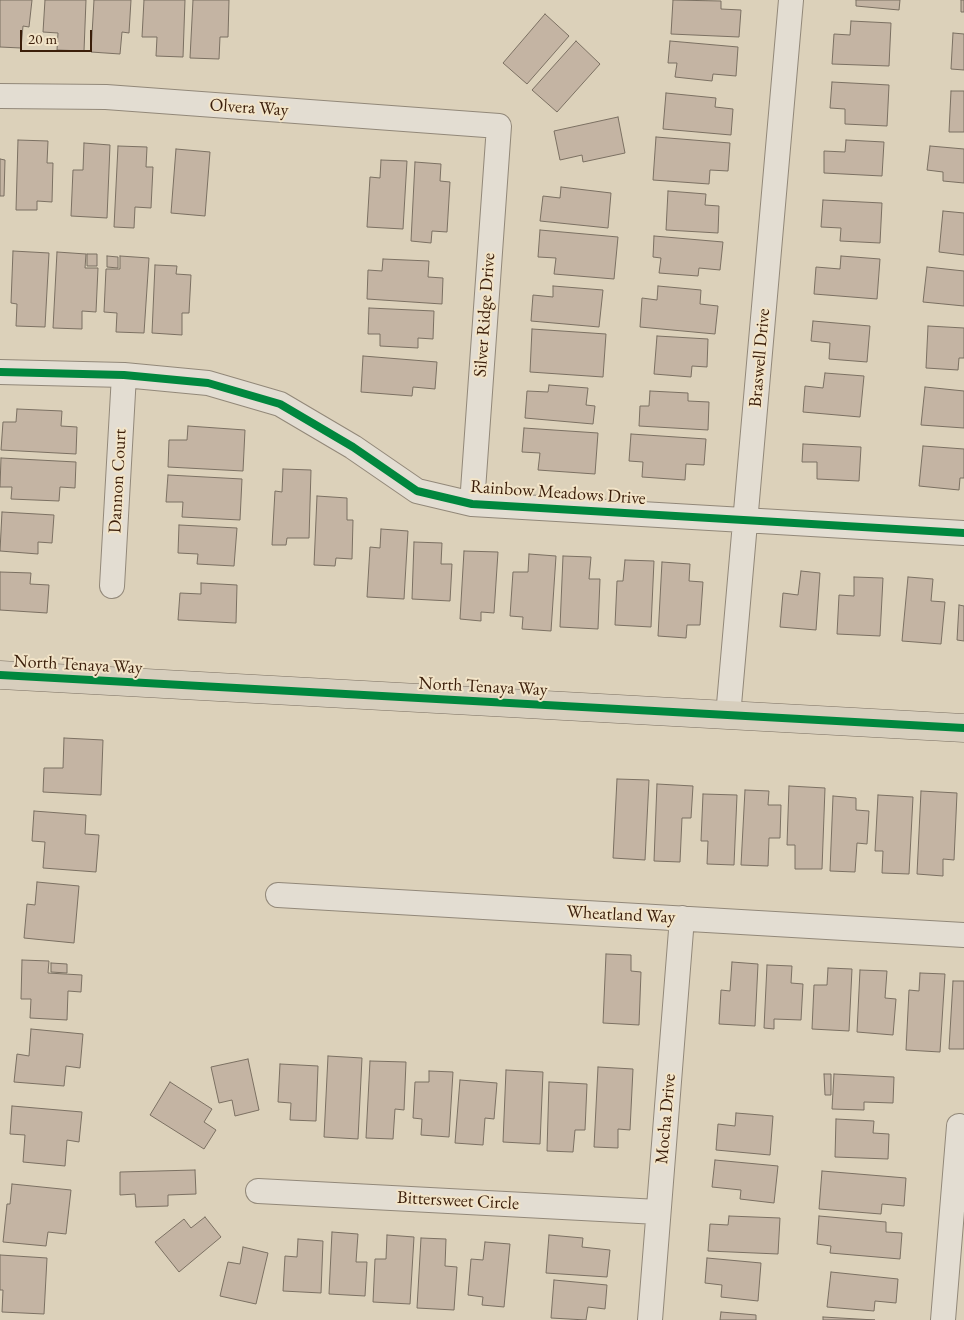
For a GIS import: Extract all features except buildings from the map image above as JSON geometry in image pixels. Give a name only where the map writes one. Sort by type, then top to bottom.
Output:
[{"type":"main road","name":"North Tenaya Way","points":[[0,675],[964,728]]},
{"type":"street","name":"Braswell Drive","points":[[728,716],[791,0]]},
{"type":"street","name":"Olvera Way","points":[[0,96],[106,97],[499,126]]},
{"type":"street","name":"Silver Ridge Drive","points":[[472,504],[499,126]]},
{"type":"street","name":"Rainbow Meadows Drive","points":[[0,372],[124,375],[208,383],[280,404],[353,448],[417,491],[472,504],[964,532]]},
{"type":"street","name":"Dannon Court","points":[[112,586],[124,375]]},
{"type":"street","name":"Wheatland Way","points":[[278,895],[964,936]]},
{"type":"street","name":"Mocha Drive","points":[[650,1320],[682,918]]},
{"type":"street","points":[[943,1320],[959,1126]]},
{"type":"street","name":"Bittersweet Circle","points":[[258,1191],[658,1212]]},
{"type":"cycle path","points":[[0,372],[124,375],[208,383],[280,404],[353,447],[417,491],[472,504],[964,533]]},
{"type":"cycle path","points":[[0,675],[964,728]]}]
